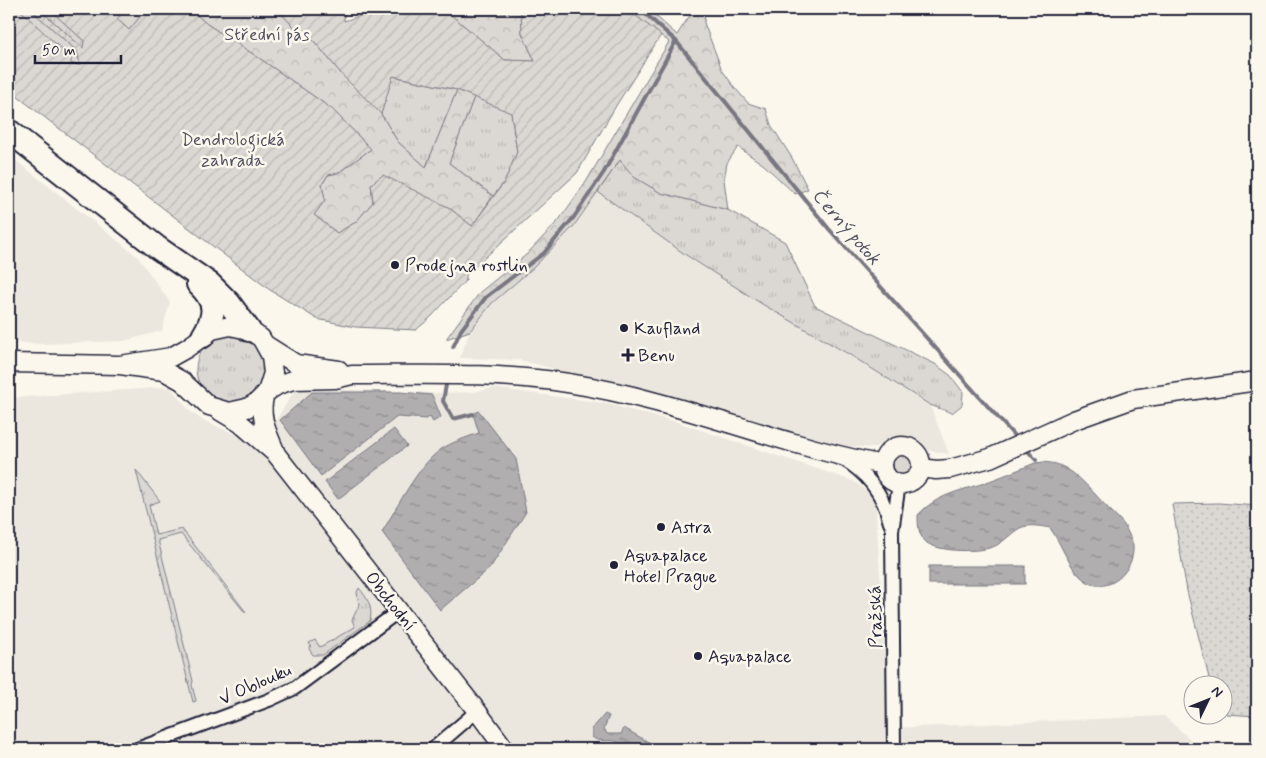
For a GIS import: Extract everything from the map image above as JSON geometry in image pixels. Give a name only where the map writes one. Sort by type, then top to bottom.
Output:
[{"type":"highway","points":[[9,131],[158,248],[217,290],[249,330]]},
{"type":"highway","points":[[158,248],[210,297],[213,308],[212,314],[208,327],[201,338]]},
{"type":"street","points":[[120,365],[171,358],[212,330],[224,326],[237,326],[249,330],[261,338],[272,356],[272,379],[266,393]]},
{"type":"street","points":[[196,394],[190,382],[188,369],[190,355],[201,338]]},
{"type":"street","points":[[266,345],[296,364],[336,369],[352,375]]},
{"type":"street","points":[[9,362],[120,365],[164,371],[182,381],[205,403],[215,409],[229,412],[252,406],[278,385],[292,380],[335,379],[352,375],[500,375],[569,383],[673,406],[830,453],[882,465]]},
{"type":"street","points":[[921,468],[936,470],[956,468],[990,458],[1074,420],[1133,399],[1257,381]]},
{"type":"street","name":"Obchodní","points":[[266,393],[262,406],[263,421],[276,454]]},
{"type":"street","name":"Obchodní","points":[[215,409],[240,423],[276,454],[477,710],[505,749]]},
{"type":"street","points":[[903,446],[917,453],[921,462],[921,468],[918,476],[912,482],[899,484],[889,480],[882,465],[884,456],[890,450],[903,446]]},
{"type":"street","points":[[830,453],[853,465],[872,482],[885,504],[892,531]]},
{"type":"street","name":"Pražská","points":[[894,749],[892,531],[899,484]]},
{"type":"street","name":"V Oblouku","points":[[137,749],[294,688],[399,611]]},
{"type":"street","points":[[433,749],[477,710]]},
{"type":"shaded area","points":[[9,155],[137,256],[170,302],[162,331],[124,341],[42,344],[9,342]]},
{"type":"shaded area","points":[[598,192],[686,255],[930,405],[949,454],[924,449],[907,436],[890,439],[874,448],[844,446],[520,360],[460,358],[470,331],[492,303],[534,267],[573,227]]},
{"type":"shaded area","points":[[170,387],[190,411],[202,420],[237,435],[274,423],[296,388],[432,393],[473,392],[493,388],[604,403],[680,423],[853,481],[875,497],[890,728],[1164,716],[1201,749],[9,749],[9,398]]},
{"type":"green space","name":"Dendrologická zahrada","points":[[9,9],[19,9],[71,58],[71,64],[80,65],[77,51],[30,9],[39,9],[83,48],[84,41],[49,9],[126,9],[117,19],[129,30],[145,11],[143,9],[190,9],[207,24],[332,109],[371,149],[338,173],[328,175],[322,184],[325,200],[314,215],[337,233],[356,222],[373,202],[371,184],[383,175],[448,207],[472,226],[505,181],[517,152],[511,113],[457,90],[393,76],[381,114],[344,77],[314,41],[293,26],[277,9],[297,9],[305,15],[316,12],[318,9],[345,9],[344,21],[382,9],[444,9],[505,60],[535,61],[522,33],[521,9],[627,9],[661,35],[617,104],[577,173],[468,273],[466,280],[416,330],[355,327],[317,319],[270,290],[9,90]]},
{"type":"green space","points":[[19,9],[30,9],[77,51],[80,65],[71,64]]},
{"type":"green space","points":[[39,9],[49,9],[84,41],[83,48]]},
{"type":"green space","points":[[126,9],[143,9],[145,11],[129,30],[117,19]]},
{"type":"green space","name":"Střední pás","points":[[190,9],[277,9],[293,26],[314,41],[344,77],[381,114],[398,142],[426,167],[457,90],[474,97],[449,163],[493,196],[472,226],[448,207],[371,184],[373,202],[356,222],[337,233],[314,215],[325,200],[322,185],[328,175],[338,173],[371,149],[332,109],[207,24]]},
{"type":"green space","points":[[444,9],[483,9],[508,14],[509,9],[521,9],[522,33],[535,61],[505,60]]},
{"type":"green space","points":[[559,9],[648,9],[677,35],[694,9],[705,9],[704,23],[722,70],[748,103],[766,109],[771,125],[792,158],[808,189],[795,194],[764,165],[738,147],[727,163],[724,180],[728,210],[661,193],[634,177],[620,160],[573,227],[534,267],[492,303],[470,331],[446,339],[480,292],[526,255],[559,220],[586,182],[669,42],[653,29]]},
{"type":"green space","points":[[392,76],[457,90],[426,167],[398,142],[381,114]]},
{"type":"green space","points":[[474,97],[511,112],[517,152],[505,181],[493,196],[449,163]]},
{"type":"green space","points":[[620,160],[634,177],[661,193],[728,210],[785,242],[815,306],[935,364],[950,375],[963,392],[962,405],[952,413],[930,405],[850,355],[762,304],[686,255],[598,192]]},
{"type":"green space","points":[[230,335],[243,338],[254,345],[261,356],[264,369],[261,382],[254,393],[243,400],[230,403],[217,400],[206,393],[199,382],[196,369],[199,356],[206,345],[217,338]]},
{"type":"green space","points":[[902,455],[909,458],[912,465],[909,472],[902,475],[895,472],[892,465],[895,458]]},
{"type":"green space","points":[[136,470],[160,501],[149,505],[156,535],[182,529],[246,612],[181,534],[158,540],[193,681],[192,685],[196,701],[193,702]]},
{"type":"green space","points":[[1219,503],[1257,506],[1257,716],[1234,715],[1234,676],[1208,676],[1187,591],[1172,504]]},
{"type":"green space","points":[[359,588],[369,603],[371,611],[370,621],[323,655],[313,655],[309,649],[311,646],[309,643],[315,640],[320,647],[355,627],[352,620],[359,605],[357,592]]},
{"type":"water","points":[[312,392],[400,392],[432,395],[441,417],[433,422],[430,417],[426,419],[397,417],[321,476],[280,420]]},
{"type":"water","points":[[479,411],[516,459],[526,512],[490,568],[440,610],[382,532],[415,477],[432,457],[449,445],[479,433],[473,414]]},
{"type":"water","points":[[394,429],[407,446],[338,499],[325,482]]},
{"type":"water","points":[[1035,463],[1057,464],[1073,473],[1086,484],[1125,527],[1133,546],[1130,564],[1125,572],[1112,583],[1095,585],[1080,576],[1070,564],[1050,528],[1023,527],[995,546],[980,550],[950,550],[933,546],[927,543],[920,534],[918,515],[940,498]]},
{"type":"water","points":[[929,566],[1025,566],[1025,584],[929,584]]},
{"type":"water","points":[[605,714],[609,716],[604,728],[607,734],[621,734],[624,728],[650,743],[648,749],[620,749],[618,742],[598,740],[592,737],[592,729]]},
{"type":"waterway","name":"Černý potok","points":[[640,9],[676,41],[829,229],[1018,440]]},
{"type":"waterway","points":[[453,347],[461,330],[486,297],[544,253],[574,217],[604,172],[676,41]]},
{"type":"waterway","points":[[446,385],[443,401],[453,419],[473,414]]},
{"type":"waterway","name":"Černý potok","points":[[1024,447],[1036,460]]},
{"type":"place","name":"Prodejna rostlin","points":[[395,265]]},
{"type":"place","name":"Kaufland","points":[[624,328]]},
{"type":"place","name":"Benu","points":[[628,355]]},
{"type":"place","name":"Astra","points":[[661,527]]},
{"type":"place","name":"Aquapalace Hotel Prague","points":[[614,565]]},
{"type":"place","name":"Aquapalace","points":[[698,656]]}]
